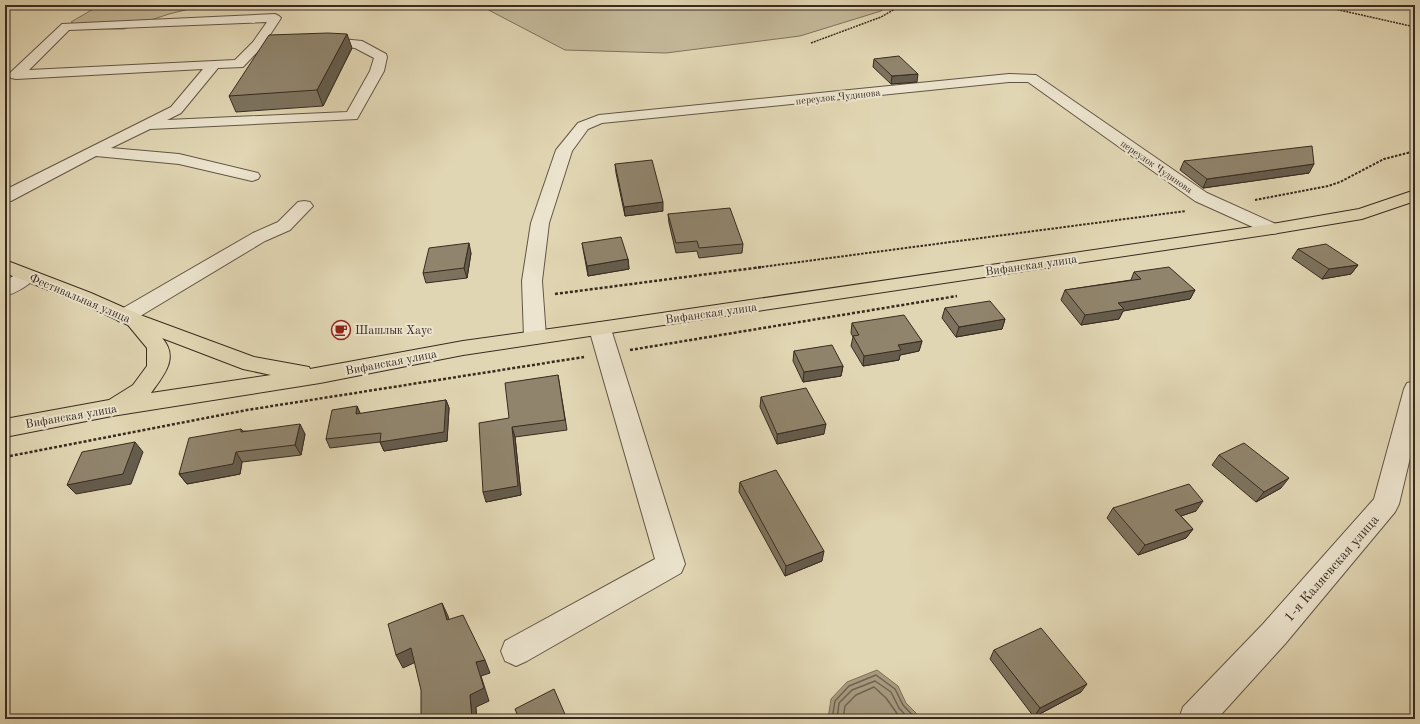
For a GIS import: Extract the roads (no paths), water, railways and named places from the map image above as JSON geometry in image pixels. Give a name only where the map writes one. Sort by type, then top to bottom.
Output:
[{"type":"main road","name":"Вифанская улица","points":[[5,428],[112,408],[320,375],[463,348],[1272,229],[1362,214],[1415,195]]},
{"type":"main road","name":"Фестивальная улица","points":[[5,266],[27,276],[84,297],[130,318],[158,347],[158,367],[141,391],[112,408]]},
{"type":"main road","points":[[130,318],[251,364],[320,375]]},
{"type":"street","points":[[275,18],[258,44],[238,64],[214,64],[16,75],[66,27],[275,18]]},
{"type":"street","points":[[146,125],[352,116],[377,70],[381,57],[358,44],[308,41]]},
{"type":"street","points":[[258,44],[272,43]]},
{"type":"street","points":[[5,197],[176,110],[214,64]]},
{"type":"street","name":"переулок Чудинова","points":[[534,337],[532,281],[540,222],[564,150],[583,126],[599,119],[1009,78],[1031,78],[1201,197],[1272,229]]},
{"type":"street","points":[[93,151],[179,159],[252,176]]},
{"type":"street","points":[[130,318],[259,236],[284,226],[304,206]]},
{"type":"street","points":[[5,290],[27,276]]},
{"type":"street","points":[[516,651],[671,564],[600,329]]},
{"type":"street","name":"1-я Каляевская улица","points":[[1195,719],[1274,634],[1386,504],[1415,389]]},
{"type":"water","points":[[877,670],[898,686],[906,703],[922,719],[828,719],[831,699],[847,682]]},
{"type":"place","name":"Шашлык Хаус","points":[[341,330]]}]
